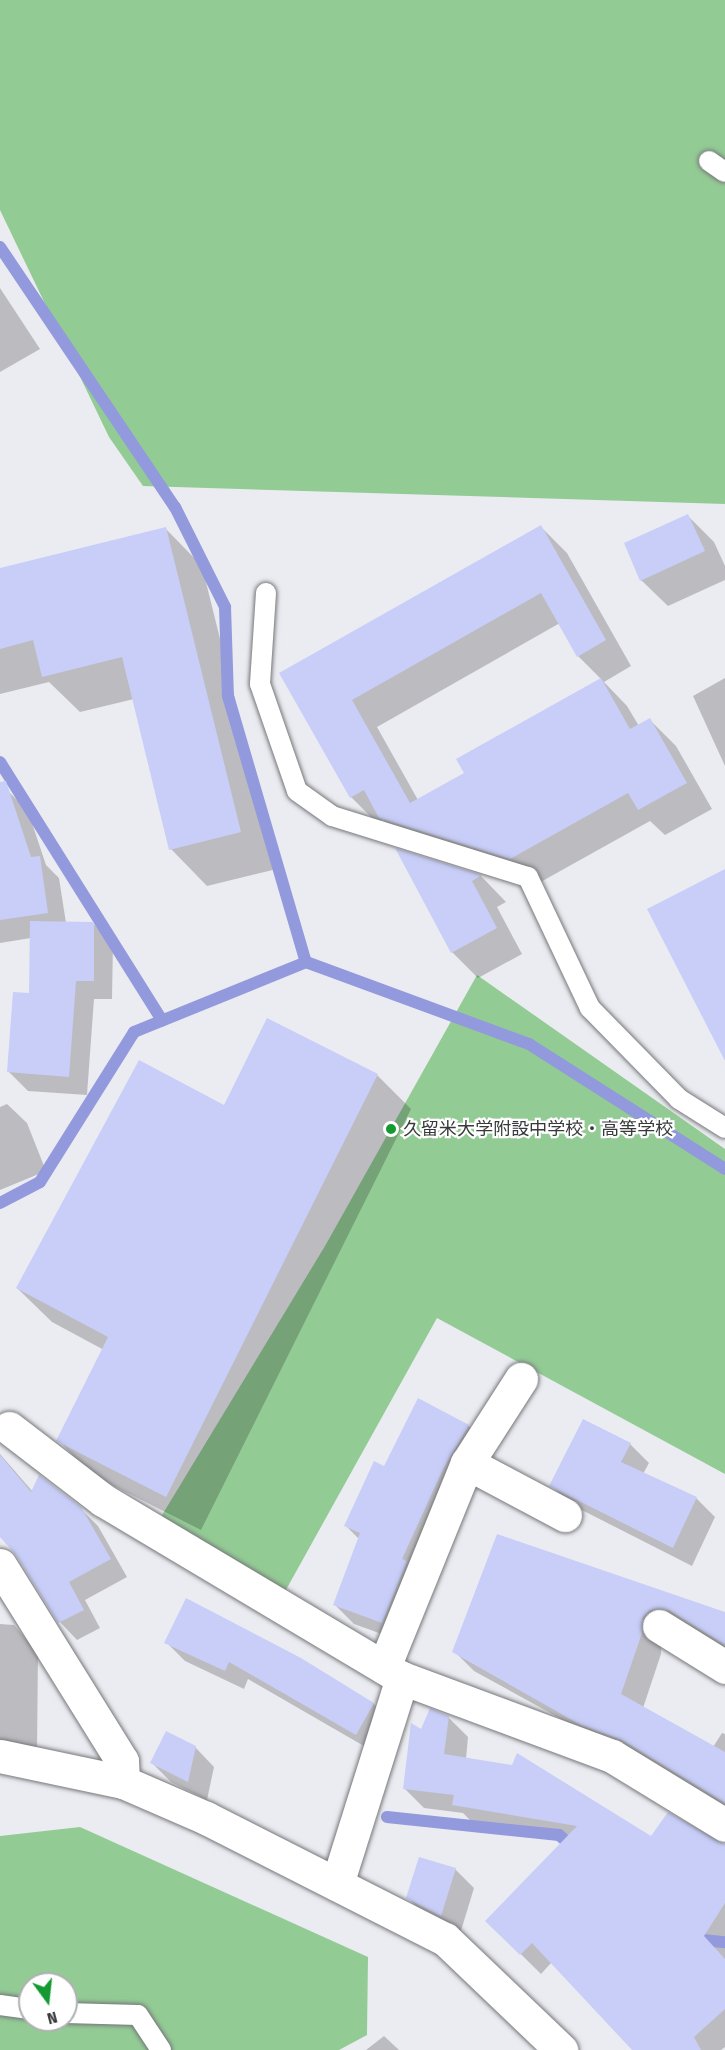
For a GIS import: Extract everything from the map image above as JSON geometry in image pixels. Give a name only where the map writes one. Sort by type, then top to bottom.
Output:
[{"type":"street","points":[[338,1884],[393,1672],[467,1462],[521,1379]]},
{"type":"street","points":[[9,1428],[103,1500],[393,1672],[612,1756],[725,1825]]},
{"type":"street","points":[[467,1462],[565,1515]]},
{"type":"street","points":[[0,1565],[122,1761],[123,1782]]},
{"type":"street","points":[[659,1626],[725,1667]]},
{"type":"street","points":[[0,1756],[123,1782],[338,1884],[445,1939],[561,2050]]},
{"type":"lane","points":[[709,161],[725,172]]},
{"type":"lane","points":[[266,593],[260,684],[297,791],[332,816],[528,877],[590,1008],[679,1099],[725,1128]]},
{"type":"lane","points":[[0,2005],[18,2007]]},
{"type":"lane","points":[[78,2013],[138,2014],[161,2050]]},
{"type":"green space","points":[[0,0],[725,0],[725,504],[143,486],[109,437],[0,210]]},
{"type":"green space","points":[[477,975],[725,1149],[725,1474],[437,1318],[282,1597],[156,1525],[325,1246]]},
{"type":"green space","points":[[80,1827],[368,1957],[367,2035],[339,2050],[0,2050],[0,1836]]},
{"type":"building","points":[[688,514],[705,551],[640,581],[624,543]]},
{"type":"building","points":[[541,525],[606,640],[577,657],[541,593],[352,700],[410,803],[464,773],[456,759],[601,678],[630,729],[650,718],[687,783],[638,810],[628,793],[510,859],[379,818],[364,790],[350,798],[279,673]]},
{"type":"building","points":[[166,527],[241,832],[169,850],[122,657],[42,677],[33,640],[0,649],[0,568]]},
{"type":"building","points":[[6,781],[31,857],[40,856],[48,913],[0,920],[0,782]]},
{"type":"building","points":[[395,848],[482,875],[472,881],[497,928],[451,953]]},
{"type":"building","points":[[725,869],[725,1061],[647,909]]},
{"type":"building","points":[[30,921],[94,922],[94,981],[76,981],[69,1077],[7,1072],[13,992],[29,993]]},
{"type":"building","points":[[267,1018],[378,1074],[166,1497],[56,1441],[108,1337],[16,1288],[139,1060],[224,1105]]},
{"type":"building","points":[[418,1398],[469,1425],[443,1469],[402,1559],[407,1561],[382,1623],[333,1605],[360,1533],[344,1526],[374,1461],[384,1466]]},
{"type":"building","points":[[583,1419],[631,1443],[621,1462],[697,1497],[673,1548],[549,1486]]},
{"type":"building","points":[[0,1455],[31,1492],[39,1475],[81,1507],[111,1559],[69,1582],[84,1610],[58,1623],[16,1555],[0,1537]]},
{"type":"building","points":[[497,1534],[725,1612],[725,1645],[669,1610],[650,1610],[643,1617],[642,1633],[621,1694],[725,1752],[725,1803],[622,1740],[581,1725],[452,1652]]},
{"type":"building","points":[[186,1598],[301,1658],[374,1703],[356,1735],[229,1662],[225,1671],[164,1643]]},
{"type":"building","points":[[430,1708],[449,1716],[444,1754],[512,1765],[517,1753],[651,1836],[668,1812],[725,1844],[725,1903],[704,1936],[725,1959],[725,2009],[694,2037],[701,2050],[632,2050],[532,1943],[520,1955],[485,1921],[577,1826],[452,1805],[454,1795],[403,1789],[411,1723],[421,1729]]},
{"type":"building","points":[[166,1731],[196,1746],[188,1782],[150,1763]]},
{"type":"building","points":[[419,1857],[456,1868],[441,1916],[406,1898]]},
{"type":"waterway","points":[[0,247],[175,507],[225,607],[228,696],[306,962],[529,1044],[725,1169]]},
{"type":"waterway","points":[[0,762],[162,1020]]},
{"type":"waterway","points":[[0,1203],[40,1182],[134,1032],[306,962]]},
{"type":"waterway","points":[[387,1817],[559,1835],[575,1849]]},
{"type":"waterway","points":[[694,1939],[725,1942]]},
{"type":"place","name":"久留米大学附設中学校・高等学校","points":[[391,1129]]}]
